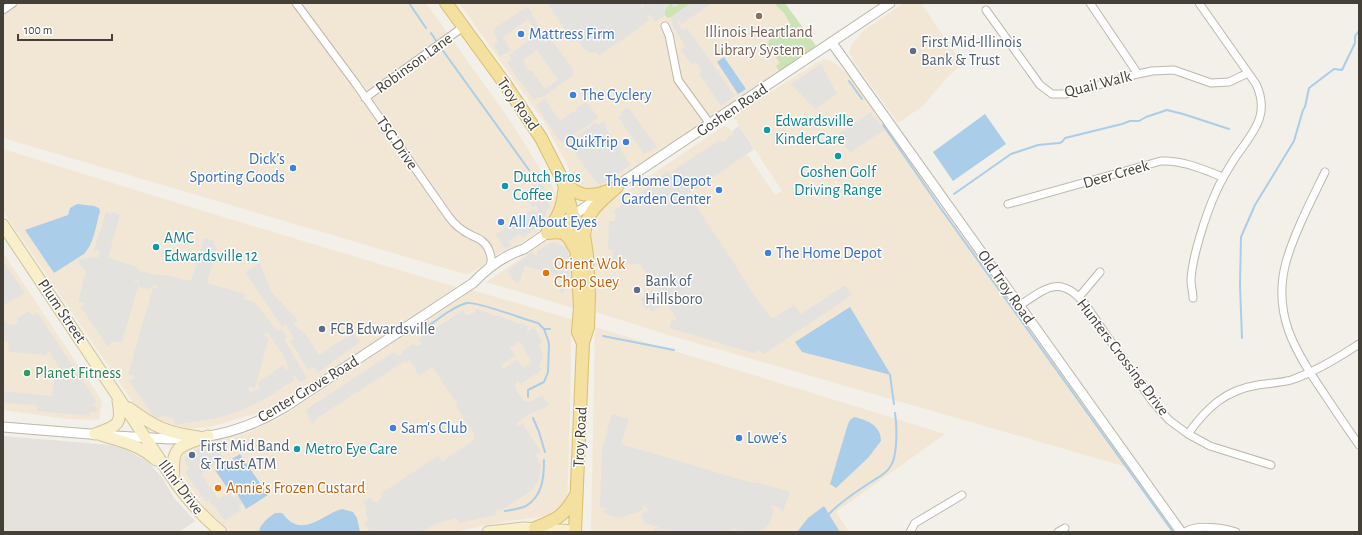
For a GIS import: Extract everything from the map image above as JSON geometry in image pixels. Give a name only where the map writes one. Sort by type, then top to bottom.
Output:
[{"type":"main road","name":"Troy Road","points":[[446,3],[505,84],[541,138],[563,182],[573,215],[584,235],[587,255],[589,295],[588,327],[583,343],[575,531]]},
{"type":"main road","points":[[563,182],[574,191],[586,196],[592,196],[615,188]]},
{"type":"main road","points":[[547,233],[561,210],[563,182]]},
{"type":"main road","points":[[584,235],[586,221],[590,213],[615,188]]},
{"type":"main road","name":"Troy Road","points":[[573,215],[580,308],[578,332],[583,343]]},
{"type":"main road","name":"Plum Street","points":[[3,225],[146,438]]},
{"type":"main road","points":[[547,233],[558,232],[566,234],[576,250]]},
{"type":"main road","points":[[97,435],[119,421],[119,399]]},
{"type":"main road","points":[[119,399],[150,424],[156,427],[175,434],[203,437]]},
{"type":"main road","points":[[97,435],[131,444],[146,451],[164,467],[174,482]]},
{"type":"main road","points":[[174,482],[173,463],[176,453],[184,444],[203,437]]},
{"type":"main road","name":"Illini Drive","points":[[146,438],[174,482],[195,509],[221,532]]},
{"type":"main road","points":[[539,530],[565,512],[577,494]]},
{"type":"main road","points":[[488,532],[505,529],[575,531]]},
{"type":"street","points":[[3,10],[13,3]]},
{"type":"street","name":"TSG Drive","points":[[296,3],[455,225],[481,240],[485,244],[492,260],[490,266],[481,275]]},
{"type":"street","name":"Goshen Road","points":[[573,215],[890,3]]},
{"type":"street","points":[[1090,3],[1138,74]]},
{"type":"street","points":[[1193,298],[1191,280],[1199,240],[1213,200],[1223,177],[1253,134],[1261,116],[1262,107],[1259,92],[1248,73],[1199,3]]},
{"type":"street","name":"Quail Walk","points":[[986,10],[1040,85],[1052,94],[1073,93],[1152,71],[1174,70],[1206,82],[1220,83],[1229,82],[1248,73]]},
{"type":"street","points":[[665,26],[669,35],[678,80],[710,124]]},
{"type":"street","name":"Robinson Lane","points":[[365,98],[463,27]]},
{"type":"street","name":"Old Troy Road","points":[[832,43],[1180,532]]},
{"type":"street","name":"Deer Creek","points":[[1008,204],[1161,161],[1169,160],[1223,177]]},
{"type":"street","points":[[1325,172],[1311,200],[1286,262],[1282,289],[1282,302],[1287,329],[1295,348],[1309,372],[1359,445]]},
{"type":"street","name":"Center Grove Road","points":[[473,282],[480,281],[499,270],[524,249],[573,215]]},
{"type":"street","name":"Center Grove Road","points":[[3,427],[97,435],[170,439],[203,437],[239,428],[275,413],[473,282],[513,253],[524,249]]},
{"type":"street","points":[[1079,296],[1100,272]]},
{"type":"street","name":"Hunters Crossing Drive","points":[[1019,306],[1046,289],[1052,287],[1066,287],[1079,296],[1152,401],[1170,420],[1200,441],[1218,449],[1271,465]]},
{"type":"street","points":[[1188,434],[1206,411],[1225,396],[1248,387],[1292,380],[1359,344]]},
{"type":"street","points":[[910,532],[915,523],[962,495]]},
{"type":"street","points":[[1058,532],[1065,528]]},
{"type":"street","points":[[1185,532],[1199,528],[1219,528],[1236,532]]},
{"type":"shaded area","points":[[3,3],[426,3],[513,125],[544,175],[547,173],[559,204],[547,226],[505,254],[502,251],[468,275],[3,138]]},
{"type":"shaded area","points":[[459,3],[782,3],[815,50],[610,185],[585,191],[576,185],[565,160],[544,122]]},
{"type":"shaded area","points":[[547,3],[639,3],[643,8],[644,6],[642,3],[653,3],[655,5],[656,3],[672,3],[669,4],[665,11],[665,16],[655,22],[650,15],[648,15],[647,17],[650,20],[599,56],[596,52],[590,53],[583,48],[578,39],[574,42]]},
{"type":"shaded area","points":[[672,3],[680,3],[674,7]]},
{"type":"shaded area","points":[[691,3],[712,3],[682,24],[679,20],[678,22],[682,30],[687,28],[735,96],[721,106],[699,74],[702,71],[696,62],[692,65],[681,50],[685,46],[672,25],[671,17]]},
{"type":"shaded area","points":[[904,3],[921,3],[963,65],[951,73],[923,106],[898,123],[854,62],[849,52],[852,44],[863,31]]},
{"type":"shaded area","points":[[527,7],[532,12],[532,15],[540,27],[534,31],[528,19],[503,37],[511,50],[500,56],[493,45],[498,41],[494,33],[496,27]]},
{"type":"shaded area","points":[[539,33],[545,42],[550,39],[562,53],[574,72],[572,73],[574,75],[543,97],[538,97],[534,100],[513,72],[515,70],[513,71],[507,63],[511,59],[509,55]],"holes":[[[537,50],[558,80],[545,89],[531,70],[529,71],[524,64],[524,59]]]},
{"type":"shaded area","points":[[826,59],[835,63],[851,78],[1130,468],[662,333],[596,312],[595,263],[589,229],[596,212],[725,126],[730,129],[775,195],[782,191],[733,116],[818,62]]},
{"type":"shaded area","points":[[821,64],[837,94],[815,109],[791,84]]},
{"type":"shaded area","points":[[545,99],[560,121],[572,112],[575,112],[575,110],[586,102],[599,118],[562,143],[536,105]]},
{"type":"shaded area","points":[[628,107],[657,147],[644,154],[618,117],[623,114],[621,112]]},
{"type":"shaded area","points":[[871,112],[884,130],[850,153],[837,135]]},
{"type":"shaded area","points":[[604,121],[607,130],[631,165],[604,183],[599,184],[595,181],[575,153],[570,141],[596,122],[598,125]]},
{"type":"shaded area","points":[[739,126],[754,149],[688,194],[752,292],[772,319],[794,305],[801,314],[845,285],[852,295],[764,354],[760,350],[753,353],[669,328],[672,320],[675,321],[677,319],[664,300],[660,300],[663,305],[652,312],[649,307],[646,310],[642,304],[643,303],[640,299],[653,290],[656,294],[658,291],[640,264],[613,263],[613,250],[608,249],[609,221],[614,221],[616,216],[613,211],[660,180],[663,184],[665,182],[661,175],[668,171],[672,177],[674,177],[676,175],[672,171],[720,140],[723,143],[728,137],[733,135],[732,131]]},
{"type":"shaded area","points":[[3,149],[456,287],[396,328],[275,406],[258,413],[210,427],[176,430],[166,428],[137,408],[3,211]]},
{"type":"shaded area","points":[[542,183],[545,190],[540,193],[544,192],[551,208],[547,210],[545,216],[536,223],[538,227],[523,237],[520,234],[509,241],[511,245],[505,249],[496,234],[534,209],[538,213],[537,207],[536,206],[533,208],[522,192]]},
{"type":"shaded area","points":[[106,212],[111,214],[112,212],[120,215],[108,258],[135,266],[140,271],[191,281],[204,238],[215,241],[214,245],[217,246],[207,283],[245,294],[244,299],[254,302],[277,331],[282,330],[287,336],[285,341],[307,378],[300,383],[295,376],[292,375],[294,380],[265,399],[243,410],[218,418],[175,425],[173,418],[162,416],[156,419],[129,381],[134,378],[134,376],[128,374],[153,287],[157,288],[158,286],[154,285],[149,289],[140,287],[139,283],[122,343],[115,341],[107,346],[81,307],[85,303],[78,301],[86,272],[78,262],[80,258],[96,258],[99,256],[100,252],[94,250]],"holes":[[[264,333],[268,333],[283,355],[289,368],[287,370],[283,365],[257,383],[260,388],[251,392],[249,387],[255,388],[269,338],[264,336]]]},
{"type":"shaded area","points":[[556,236],[569,243],[573,265],[573,308],[486,282],[551,238]]},
{"type":"shaded area","points":[[555,242],[567,247],[569,259],[566,263],[569,267],[569,280],[563,294],[560,292],[564,277],[525,266],[519,283],[515,282],[507,271],[533,251],[534,255],[537,256],[537,251]]},
{"type":"shaded area","points":[[3,253],[102,401],[99,420],[67,419],[3,410]]},
{"type":"shaded area","points":[[3,261],[25,293],[3,306]]},
{"type":"shaded area","points":[[260,263],[272,293],[298,320],[294,324],[305,333],[319,355],[354,332],[360,342],[318,373],[314,367],[308,370],[290,341],[294,338],[286,325],[282,327],[245,272]]},
{"type":"shaded area","points":[[472,290],[574,320],[571,336],[567,504],[554,515],[503,522],[453,532],[231,532],[206,509],[178,469],[178,457],[182,452],[193,446],[250,432],[281,417]]},
{"type":"shaded area","points":[[476,309],[528,326],[527,332],[534,328],[543,342],[539,345],[543,354],[539,366],[542,370],[521,384],[517,380],[515,386],[516,390],[524,401],[532,401],[542,395],[549,405],[531,413],[517,423],[518,426],[523,424],[541,452],[536,455],[541,465],[538,481],[532,490],[525,495],[503,509],[495,510],[496,515],[459,523],[456,518],[439,523],[420,532],[370,532],[364,523],[368,519],[363,502],[370,497],[373,502],[377,502],[382,497],[380,494],[438,456],[443,461],[474,440],[474,434],[457,408],[457,401],[455,401],[433,368],[419,376],[410,360],[406,363],[405,361],[312,423],[305,410],[394,352],[398,356],[402,354],[402,351],[413,344],[416,346],[420,345],[421,343],[419,339],[463,310],[466,315],[474,313]],"holes":[[[519,341],[532,362],[523,368],[517,360],[503,369],[501,365],[515,356],[510,348]]]},
{"type":"shaded area","points":[[29,311],[33,315],[37,312],[97,402],[93,405],[98,408],[96,413],[91,411],[90,416],[37,411],[36,405],[3,403],[5,391],[52,396],[55,372],[61,371],[49,351],[47,352],[47,355],[8,352],[9,342],[3,339],[3,322],[6,321],[8,325],[18,324],[17,319]]},
{"type":"shaded area","points":[[595,327],[945,434],[836,512],[849,532],[591,532]]},
{"type":"shaded area","points":[[612,414],[629,419],[621,444],[749,482],[759,483],[790,492],[781,516],[782,512],[779,508],[771,505],[771,507],[774,508],[770,524],[760,532],[736,532],[738,530],[733,528],[731,532],[674,532],[667,530],[666,531],[668,532],[653,532],[654,528],[660,528],[644,524],[641,514],[648,511],[646,506],[643,506],[643,510],[619,518],[604,514],[605,508],[600,507],[602,448]]},
{"type":"shaded area","points":[[3,436],[111,445],[125,449],[147,461],[163,479],[174,498],[195,521],[179,532],[3,532]]},
{"type":"shaded area","points":[[216,448],[224,457],[201,474],[218,499],[228,493],[234,497],[238,495],[243,503],[239,506],[242,509],[225,521],[209,500],[206,502],[185,472],[189,469],[185,458],[191,452],[200,449],[212,451]]},
{"type":"green space","points":[[671,3],[674,7],[680,3],[691,3],[671,17],[667,18],[664,13],[666,8]]},
{"type":"green space","points":[[774,3],[785,3],[816,46],[779,71],[776,66],[780,63],[767,45],[769,43],[768,41],[791,25],[784,13]]},
{"type":"water","points":[[724,57],[746,89],[738,94],[717,62]]},
{"type":"water","points":[[985,114],[1006,144],[953,181],[933,152]]},
{"type":"water","points":[[77,204],[99,208],[100,211],[92,240],[84,254],[54,273],[25,230],[68,215],[70,208]]},
{"type":"water","points":[[850,307],[891,375],[802,352],[795,342]]},
{"type":"water","points":[[854,417],[864,420],[876,427],[879,431],[881,441],[868,458],[836,488],[830,484],[848,424]]},
{"type":"water","points":[[240,454],[268,495],[246,509],[236,492],[230,492],[215,470]]},
{"type":"water","points":[[824,506],[840,532],[797,532],[808,518]]},
{"type":"water","points":[[342,509],[353,512],[357,518],[360,532],[259,532],[267,519],[275,513],[282,513],[291,522],[297,525],[304,525],[310,524]]},
{"type":"waterway","points":[[409,3],[426,28]]},
{"type":"waterway","points":[[1242,338],[1240,285],[1241,237],[1255,205],[1294,141],[1305,107],[1309,88],[1334,69],[1342,70],[1355,43],[1355,36],[1359,31]]},
{"type":"waterway","points":[[431,33],[437,42]]},
{"type":"waterway","points":[[441,48],[529,170]]},
{"type":"waterway","points":[[849,81],[862,99]]},
{"type":"waterway","points":[[954,194],[1011,154],[1038,145],[1059,143],[1065,138],[1130,121],[1139,121],[1167,110],[1229,129]]},
{"type":"waterway","points":[[883,125],[939,206],[1173,532]]},
{"type":"waterway","points":[[417,334],[454,308],[467,303],[501,311],[538,323],[544,329],[550,329]]},
{"type":"waterway","points":[[528,397],[528,390],[544,382],[548,372],[549,345],[544,329]]},
{"type":"waterway","points":[[603,336],[674,350]]},
{"type":"waterway","points":[[890,375],[894,404]]},
{"type":"waterway","points":[[829,514],[849,497],[884,474],[890,467],[893,462],[896,449],[895,413]]},
{"type":"waterway","points":[[533,418],[545,452]]},
{"type":"waterway","points":[[505,511],[526,506],[536,497],[543,479],[544,460]]},
{"type":"place","name":"Illinois Heartland Library System","points":[[759,16]]},
{"type":"place","name":"Mattress Firm","points":[[521,34]]},
{"type":"place","name":"First Mid-Illinois Bank & Trust","points":[[913,51]]},
{"type":"place","name":"The Cyclery","points":[[573,95]]},
{"type":"place","name":"Edwardsville KinderCare","points":[[767,130]]},
{"type":"place","name":"QuikTrip","points":[[626,142]]},
{"type":"place","name":"Goshen Golf Driving Range","points":[[838,156]]},
{"type":"place","name":"Dick's Sporting Goods","points":[[293,168]]},
{"type":"place","name":"Dutch Bros Coffee","points":[[505,186]]},
{"type":"place","name":"The Home Depot Garden Center","points":[[719,190]]},
{"type":"place","name":"All About Eyes","points":[[501,222]]},
{"type":"place","name":"AMC Edwardsville 12","points":[[156,247]]},
{"type":"place","name":"The Home Depot","points":[[768,253]]},
{"type":"place","name":"Orient Wok Chop Suey","points":[[546,273]]},
{"type":"place","name":"Bank of Hillsboro","points":[[637,290]]},
{"type":"place","name":"FCB Edwardsville","points":[[322,329]]},
{"type":"place","name":"Planet Fitness","points":[[27,373]]},
{"type":"place","name":"Sam's Club","points":[[393,428]]},
{"type":"place","name":"Lowe's","points":[[739,438]]},
{"type":"place","name":"Metro Eye Care","points":[[297,449]]},
{"type":"place","name":"First Mid Band & Trust ATM","points":[[192,455]]},
{"type":"place","name":"Annie's Frozen Custard","points":[[218,488]]}]
